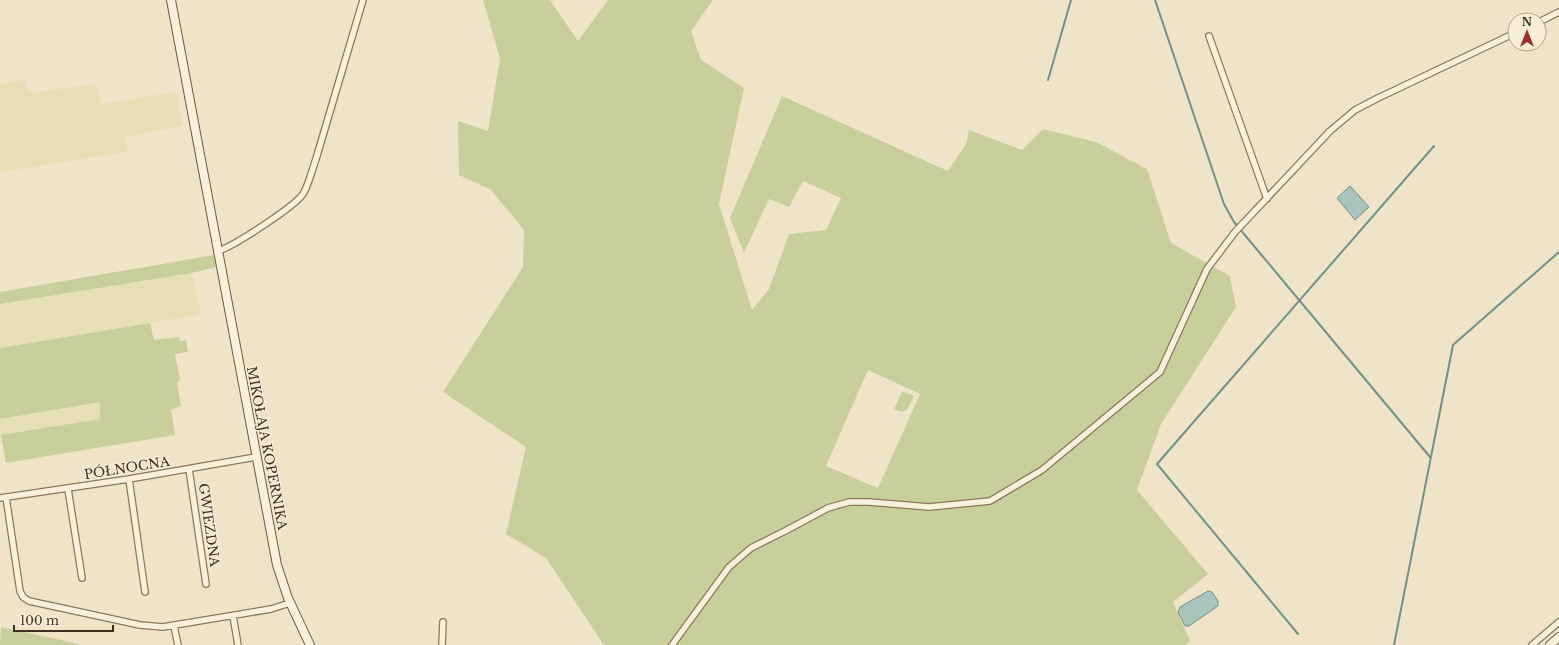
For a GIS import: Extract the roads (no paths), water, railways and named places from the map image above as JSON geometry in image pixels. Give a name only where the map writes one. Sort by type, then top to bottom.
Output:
[{"type":"street","name":"MIKOŁAJA KOPERNIKA","points":[[172,0],[277,565],[290,604],[310,645]]},
{"type":"street","points":[[218,251],[230,245],[289,207],[303,194],[316,159],[363,0]]},
{"type":"street","points":[[1547,18],[1559,12]]},
{"type":"street","points":[[1210,36],[1267,199]]},
{"type":"street","points":[[672,645],[729,567],[738,557],[751,548],[828,508],[849,502],[869,502],[930,507],[990,501],[1042,470],[1160,372],[1207,269],[1235,232],[1330,131],[1355,110],[1507,37]]},
{"type":"street","name":"PÓŁNOCNA","points":[[3,498],[129,479],[256,457]]},
{"type":"street","name":"GWIEZDNA","points":[[189,469],[206,584]]},
{"type":"street","points":[[129,479],[145,592]]},
{"type":"street","points":[[68,488],[82,578]]},
{"type":"street","points":[[3,498],[20,591],[23,597],[29,601],[140,625],[163,627],[270,610],[290,604]]},
{"type":"street","points":[[233,616],[238,645]]},
{"type":"street","points":[[442,645],[443,622]]},
{"type":"street","points":[[1532,645],[1559,622]]},
{"type":"street","points":[[174,626],[178,645]]},
{"type":"street","points":[[1550,645],[1559,637]]},
{"type":"water","points":[[1350,186],[1369,207],[1355,220],[1337,198]]},
{"type":"water","points":[[1208,591],[1212,592],[1218,601],[1218,606],[1189,626],[1185,626],[1178,612],[1180,607]]},
{"type":"waterway","points":[[1048,80],[1071,0]]},
{"type":"waterway","points":[[1155,0],[1224,204],[1234,222],[1430,457]]},
{"type":"waterway","points":[[1298,634],[1157,464],[1434,146]]},
{"type":"waterway","points":[[1394,645],[1453,345],[1559,252]]}]
